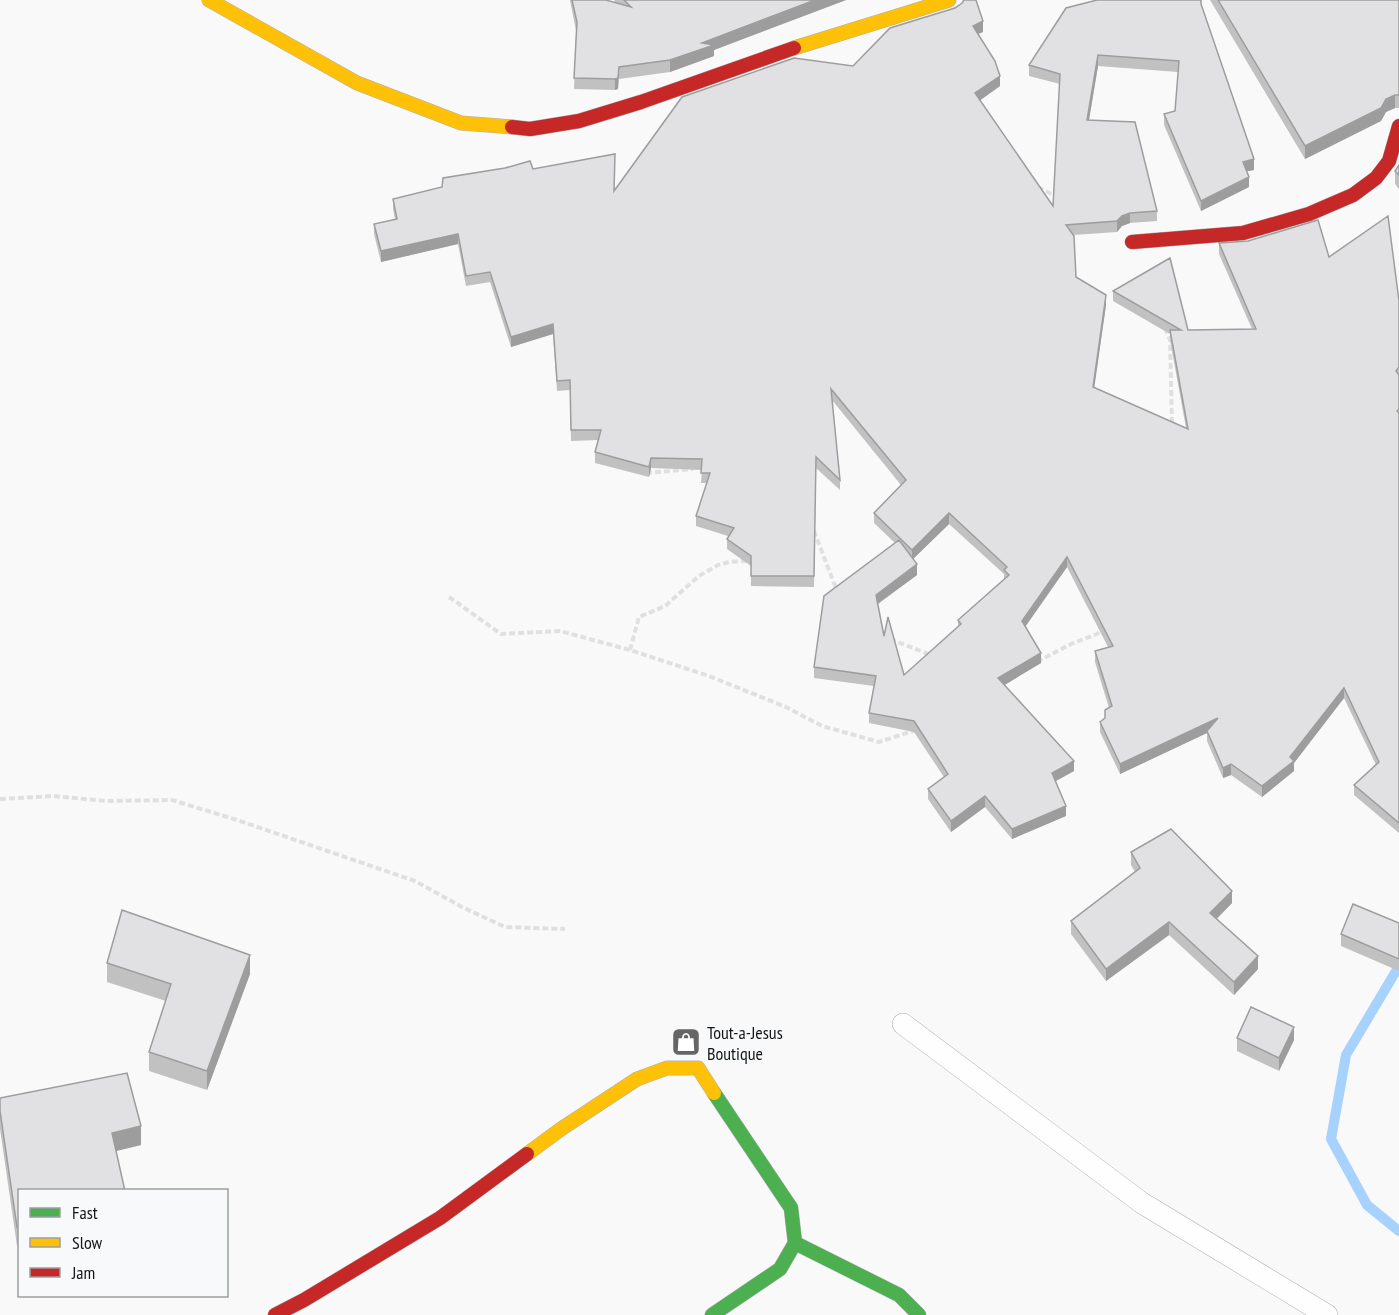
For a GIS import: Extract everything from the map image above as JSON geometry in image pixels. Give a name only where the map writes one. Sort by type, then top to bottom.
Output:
[{"type":"street","points":[[209,0],[357,83],[461,123],[530,129],[579,121],[789,50],[948,0]]},
{"type":"street","points":[[1132,242],[1243,233],[1309,214],[1353,195],[1376,178],[1389,161],[1399,126]]},
{"type":"street","points":[[275,1315],[440,1218],[561,1129],[637,1079],[667,1068],[698,1068],[791,1209],[795,1243],[780,1269],[712,1315]]},
{"type":"street","points":[[795,1243],[899,1295],[919,1315]]},
{"type":"lane","points":[[903,1024],[1142,1203],[1327,1315]]},
{"type":"path","points":[[1032,184],[1063,200]]},
{"type":"path","points":[[1161,321],[1170,340],[1172,428]]},
{"type":"path","points":[[643,473],[701,468]]},
{"type":"path","points":[[813,529],[834,588],[840,596]]},
{"type":"path","points":[[630,650],[639,617],[665,606],[699,576],[718,566],[729,562],[752,560]]},
{"type":"path","points":[[449,597],[501,634],[560,631],[630,650],[709,676],[786,707],[822,726],[857,736],[879,742],[919,729]]},
{"type":"path","points":[[1035,663],[1071,644],[1097,634],[1106,626]]},
{"type":"path","points":[[886,637],[938,657]]},
{"type":"path","points":[[0,799],[53,796],[106,801],[172,800],[415,881],[505,927],[565,929]]},
{"type":"building","points":[[572,0],[606,0],[631,7],[624,0],[815,0],[702,43],[714,45],[670,60],[619,67],[618,78],[615,79],[574,78],[577,22]]},
{"type":"building","points":[[964,0],[976,0],[983,21],[973,26],[995,61],[1000,76],[975,93],[1053,206],[1060,74],[1029,65],[1066,8],[1097,0],[1201,0],[1254,159],[1243,162],[1249,177],[1201,201],[1164,114],[1175,111],[1179,61],[1098,55],[1087,120],[1135,122],[1157,211],[1130,213],[1117,221],[1066,225],[1074,236],[1076,277],[1106,295],[1093,387],[1188,429],[1170,330],[1181,330],[1113,291],[1170,258],[1188,330],[1256,329],[1219,243],[1248,241],[1318,220],[1329,257],[1388,216],[1399,301],[1399,367],[1396,371],[1399,375],[1399,409],[1397,411],[1399,413],[1399,823],[1354,785],[1379,762],[1344,688],[1290,757],[1294,761],[1262,786],[1231,764],[1223,768],[1207,731],[1218,718],[1120,764],[1100,722],[1105,718],[1105,710],[1112,706],[1095,651],[1113,646],[1067,557],[1022,621],[1041,653],[998,678],[1074,761],[1052,773],[1066,806],[1012,829],[985,796],[951,821],[928,789],[948,774],[914,721],[869,713],[876,676],[814,667],[824,596],[899,540],[917,564],[876,595],[884,636],[888,617],[904,675],[961,624],[958,620],[1009,575],[1004,570],[1007,567],[949,513],[912,550],[874,513],[906,480],[831,389],[840,480],[816,457],[814,576],[751,576],[751,556],[727,539],[734,528],[696,516],[710,473],[701,473],[702,459],[651,458],[649,467],[595,452],[601,430],[571,430],[570,380],[557,381],[553,324],[511,337],[490,272],[466,276],[458,234],[381,251],[374,224],[397,219],[393,199],[442,187],[443,178],[505,168],[530,161],[533,169],[615,154],[614,191],[682,97],[794,58],[853,66],[890,28],[955,8]]},
{"type":"building","points":[[1218,0],[1399,0],[1399,95],[1386,99],[1381,108],[1305,146]]},
{"type":"building","points":[[1171,829],[1232,891],[1210,913],[1258,956],[1234,982],[1169,922],[1106,969],[1071,921],[1140,868],[1131,852]]},
{"type":"building","points":[[1353,904],[1399,923],[1399,959],[1341,934]]},
{"type":"building","points":[[122,910],[250,955],[207,1071],[149,1052],[171,984],[107,963]]},
{"type":"building","points":[[1251,1007],[1294,1027],[1279,1058],[1237,1038]]},
{"type":"building","points":[[127,1073],[141,1126],[112,1133],[125,1189],[18,1189],[17,1227],[0,1098]]},
{"type":"waterway","points":[[1399,966],[1346,1055],[1331,1139],[1367,1205],[1399,1231]]},
{"type":"traffic: fast","points":[[712,1315],[780,1269],[795,1243],[791,1208],[714,1093]]},
{"type":"traffic: fast","points":[[795,1243],[899,1295],[919,1315]]},
{"type":"traffic: slow","points":[[209,0],[357,83],[461,123],[512,127]]},
{"type":"traffic: slow","points":[[794,48],[949,0]]},
{"type":"traffic: slow","points":[[527,1154],[637,1079],[667,1068],[698,1068],[714,1093]]},
{"type":"traffic: jam","points":[[512,127],[530,129],[579,121],[641,102],[794,48]]},
{"type":"traffic: jam","points":[[1132,242],[1243,233],[1309,214],[1353,195],[1376,178],[1389,161],[1399,126]]},
{"type":"traffic: jam","points":[[275,1315],[440,1218],[527,1154]]},
{"type":"place","name":"Tout-a-Jesus Boutique","points":[[686,1042]]}]
